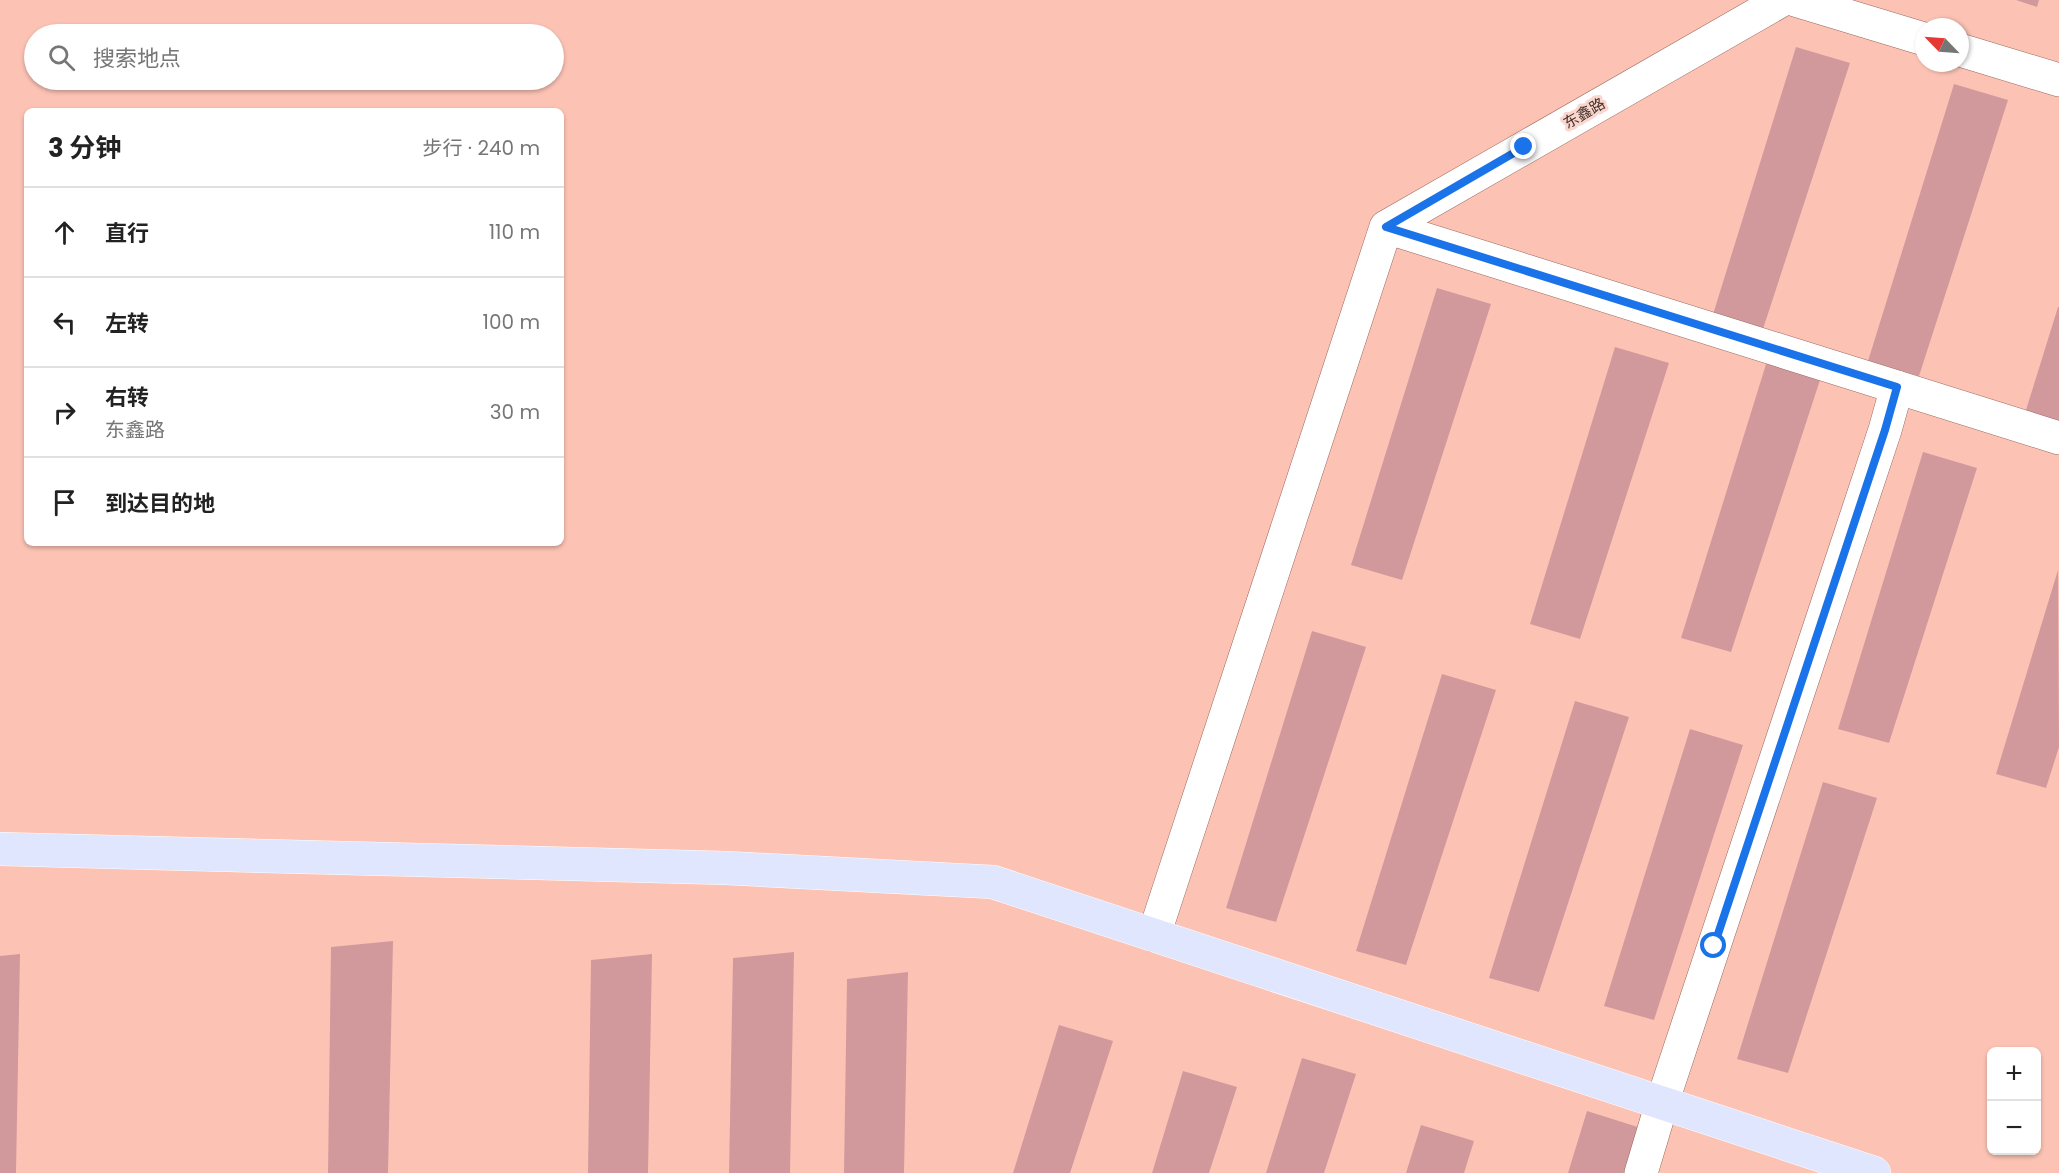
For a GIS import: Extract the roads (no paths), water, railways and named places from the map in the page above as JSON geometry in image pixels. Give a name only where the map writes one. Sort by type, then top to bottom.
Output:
[{"type":"main road","points":[[0,849],[726,868],[993,882],[1874,1173]]},
{"type":"street","name":"东鑫路","points":[[1386,227],[1782,0]]},
{"type":"street","points":[[1795,0],[1915,36]]},
{"type":"street","points":[[1969,53],[2059,80]]},
{"type":"street","points":[[1154,934],[1386,227],[2059,438]]},
{"type":"street","points":[[1641,1173],[1662,1103],[1882,441],[1897,387]]}]
